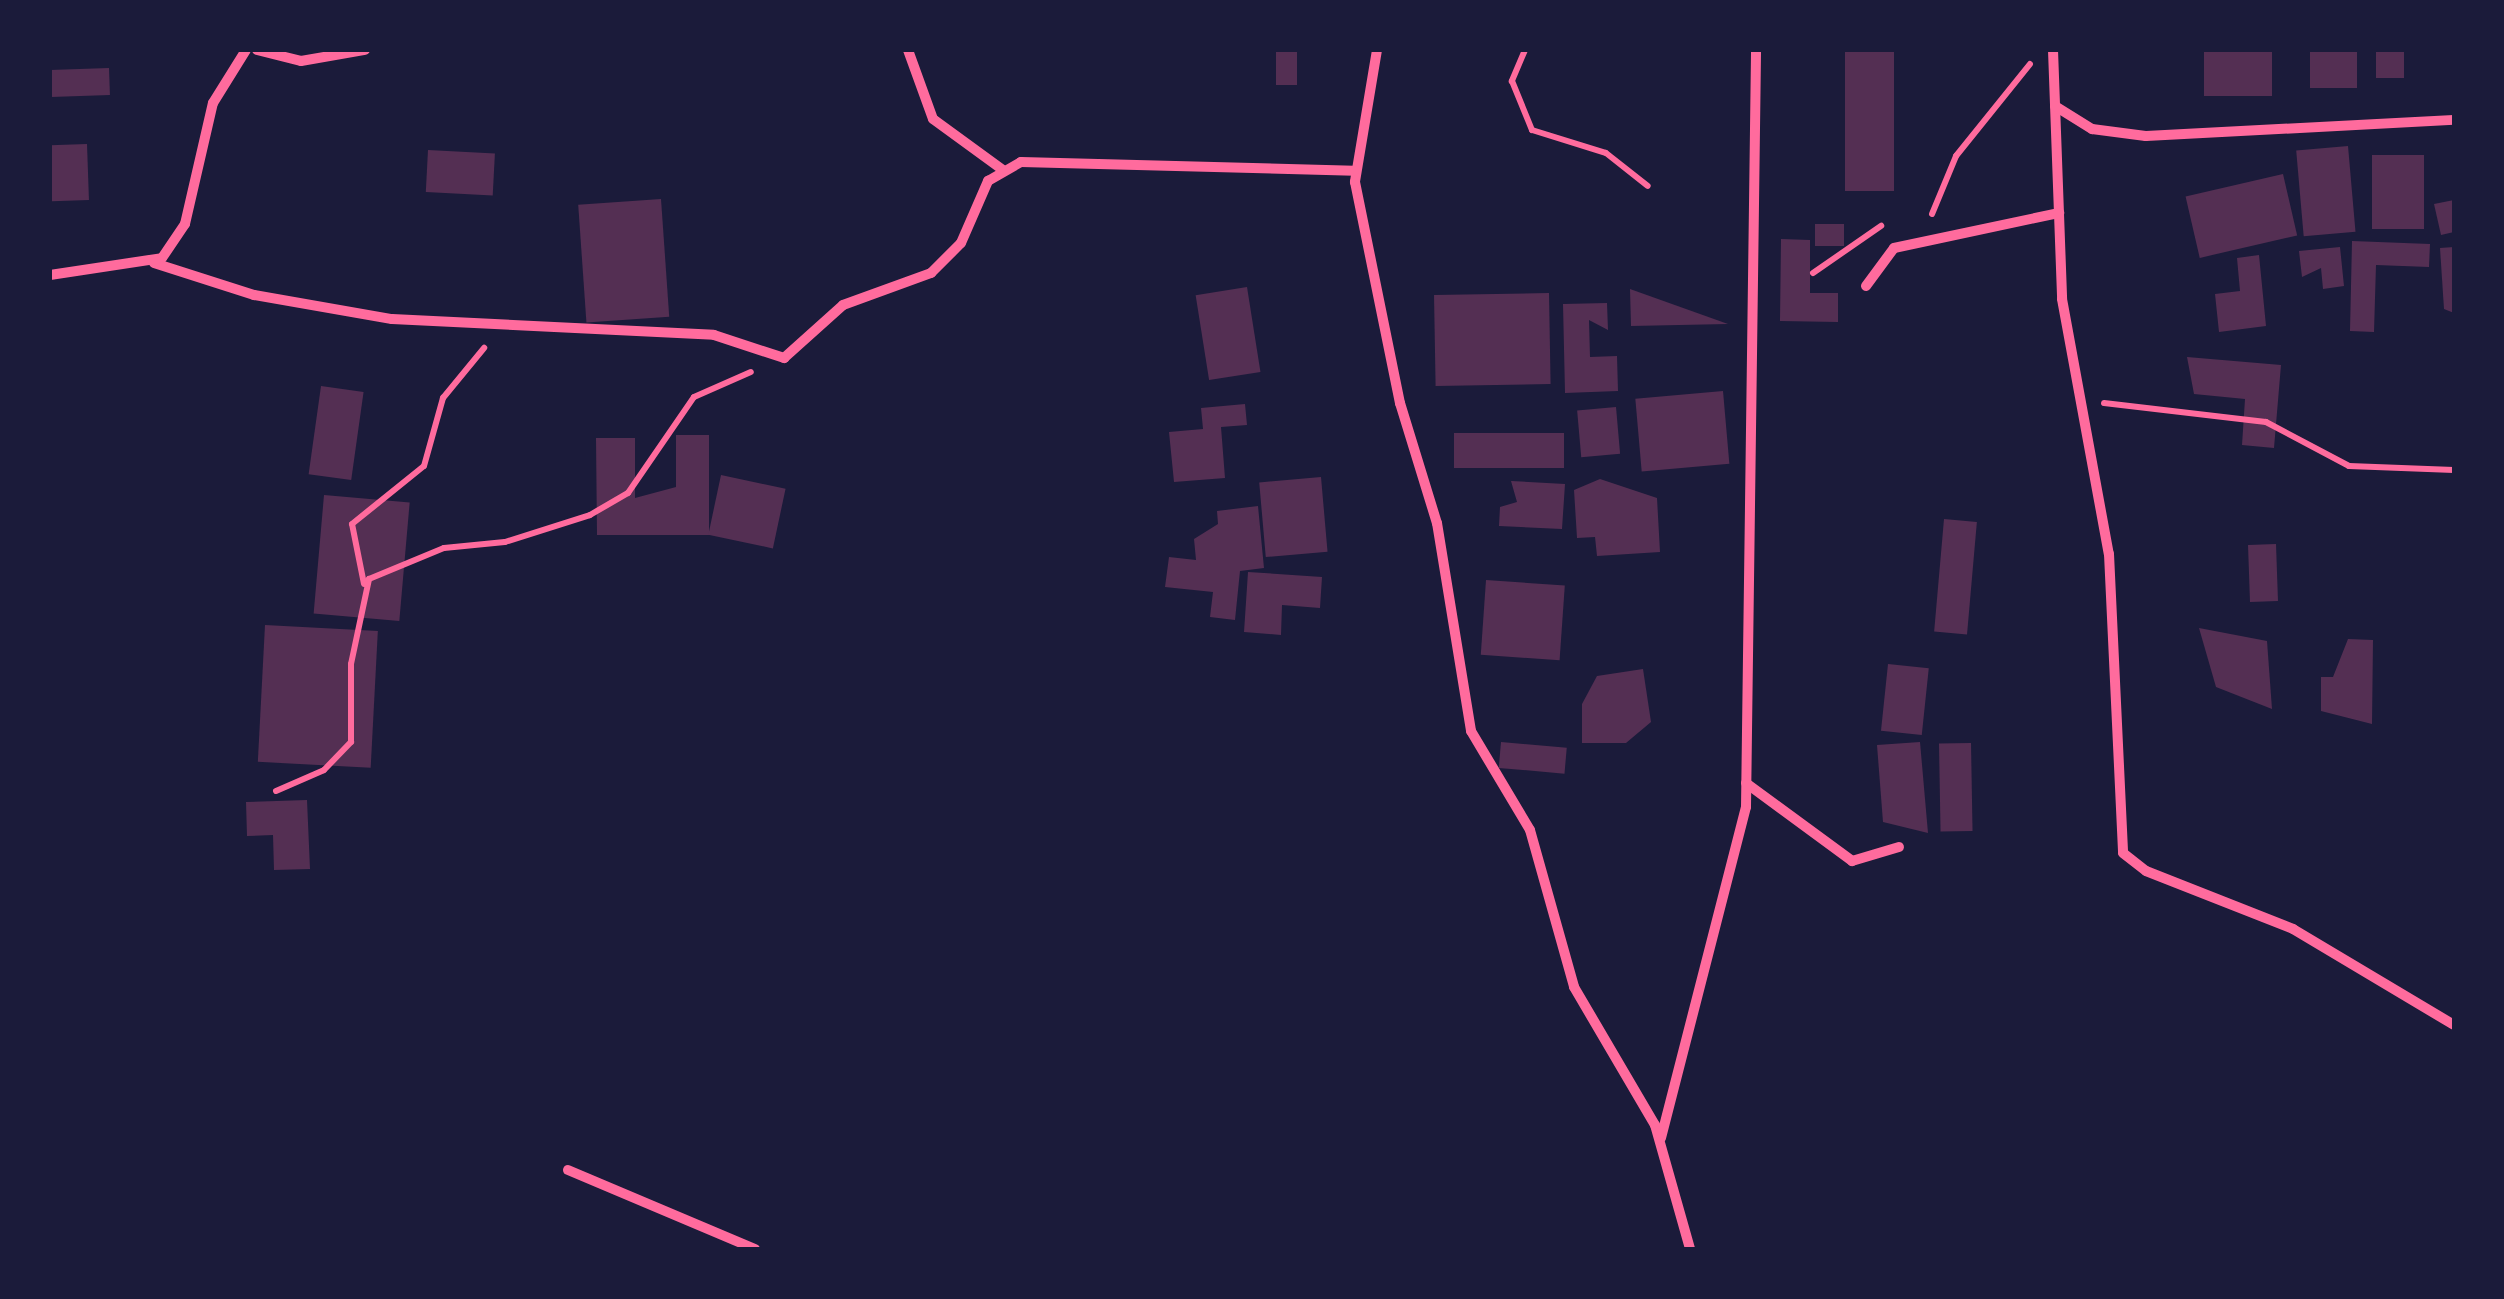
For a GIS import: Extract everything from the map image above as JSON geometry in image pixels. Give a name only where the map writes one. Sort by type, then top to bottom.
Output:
[{"type":"street","points":[[154,263],[185,224],[205,124],[246,50]]},
{"type":"street","points":[[257,50],[301,61],[365,50]]},
{"type":"street","points":[[908,50],[933,119],[1002,170]]},
{"type":"street","points":[[1377,50],[1354,171],[1400,403],[1439,534],[1471,731],[1530,830],[1574,986],[1661,1139],[1690,1249]]},
{"type":"street","points":[[1661,1139],[1746,783],[1756,50]]},
{"type":"street","points":[[2050,50],[2059,213],[2078,397],[2108,554],[2123,852],[2146,871],[2293,930],[2454,1025]]},
{"type":"street","points":[[2055,106],[2092,128],[2159,137],[2454,120]]},
{"type":"street","points":[[50,275],[154,263],[254,294],[375,316],[714,335],[784,358],[843,305],[931,273],[961,243],[974,199],[1002,170],[1111,160],[1354,171]]},
{"type":"street","points":[[1866,286],[1894,248],[2059,213]]},
{"type":"street","points":[[1746,783],[1852,860],[1899,848]]},
{"type":"street","points":[[568,1170],[755,1249]]},
{"type":"path","points":[[1524,50],[1512,81],[1532,130],[1606,154],[1648,186]]},
{"type":"path","points":[[1918,217],[1937,211],[1956,156],[2050,50]]},
{"type":"path","points":[[1813,274],[1860,234],[1901,221]]},
{"type":"path","points":[[276,791],[324,770],[351,742],[364,584],[352,524],[424,466],[443,398],[504,324]]},
{"type":"path","points":[[364,584],[444,548],[519,539],[590,514],[628,493],[694,397],[784,358]]},
{"type":"path","points":[[2078,397],[2266,422],[2349,466],[2454,470]]},
{"type":"building","points":[[1276,50],[1297,50],[1297,85],[1276,85]]},
{"type":"building","points":[[1845,50],[1894,50],[1894,191],[1845,191]]},
{"type":"building","points":[[2204,50],[2272,50],[2272,96],[2204,96]]},
{"type":"building","points":[[2310,50],[2357,50],[2357,88],[2310,88]]},
{"type":"building","points":[[2376,50],[2404,50],[2404,78],[2376,78]]},
{"type":"building","points":[[109,68],[110,95],[51,97],[50,70]]},
{"type":"building","points":[[87,144],[89,200],[52,201],[50,145]]},
{"type":"building","points":[[2348,146],[2355,232],[2304,236],[2296,151]]},
{"type":"building","points":[[428,150],[495,154],[493,195],[426,192]]},
{"type":"building","points":[[2372,155],[2424,155],[2424,229],[2372,229]]},
{"type":"building","points":[[2283,174],[2297,235],[2200,258],[2186,196]]},
{"type":"building","points":[[661,199],[669,317],[586,323],[578,205]]},
{"type":"building","points":[[2454,200],[2454,232],[2441,235],[2434,204]]},
{"type":"building","points":[[1815,224],[1844,224],[1844,246],[1815,246]]},
{"type":"building","points":[[1781,239],[1810,240],[1810,293],[1838,293],[1838,322],[1780,321]]},
{"type":"building","points":[[2352,241],[2430,244],[2429,267],[2376,265],[2374,332],[2350,331]]},
{"type":"building","points":[[2340,247],[2344,286],[2323,289],[2321,268],[2302,277],[2299,251]]},
{"type":"building","points":[[2454,247],[2454,313],[2444,309],[2440,248]]},
{"type":"building","points":[[2259,255],[2266,326],[2219,332],[2215,294],[2240,291],[2237,258]]},
{"type":"building","points":[[1247,287],[1260,372],[1209,380],[1196,295]]},
{"type":"building","points":[[1630,289],[1728,324],[1631,326]]},
{"type":"building","points":[[1549,293],[1551,384],[1436,386],[1434,295]]},
{"type":"building","points":[[1607,303],[1608,330],[1589,320],[1590,357],[1617,356],[1618,391],[1565,393],[1563,304]]},
{"type":"building","points":[[2187,357],[2281,365],[2274,448],[2242,445],[2245,399],[2194,394]]},
{"type":"building","points":[[321,386],[364,392],[351,480],[309,474]]},
{"type":"building","points":[[1723,391],[1729,464],[1642,471],[1635,399]]},
{"type":"building","points":[[1245,404],[1247,425],[1221,427],[1225,478],[1174,482],[1169,432],[1203,429],[1201,408]]},
{"type":"building","points":[[1616,407],[1620,454],[1581,457],[1577,410]]},
{"type":"building","points":[[1454,433],[1564,433],[1564,468],[1454,468]]},
{"type":"building","points":[[676,435],[709,435],[709,535],[597,535],[596,438],[635,438],[635,498],[676,487]]},
{"type":"building","points":[[721,475],[786,489],[773,548],[708,535]]},
{"type":"building","points":[[1321,477],[1328,552],[1266,557],[1259,482]]},
{"type":"building","points":[[1600,479],[1657,498],[1660,552],[1597,556],[1595,537],[1577,538],[1574,490]]},
{"type":"building","points":[[1511,481],[1565,484],[1562,529],[1499,526],[1500,507],[1517,502]]},
{"type":"building","points":[[324,495],[410,502],[399,621],[314,614]]},
{"type":"building","points":[[1258,506],[1264,568],[1240,571],[1235,620],[1210,617],[1213,592],[1165,587],[1169,557],[1196,560],[1194,539],[1218,524],[1217,511]]},
{"type":"building","points":[[1944,519],[1977,522],[1967,634],[1934,632]]},
{"type":"building","points":[[2276,544],[2278,601],[2250,602],[2248,545]]},
{"type":"building","points":[[1248,572],[1322,577],[1320,608],[1282,605],[1281,635],[1244,632]]},
{"type":"building","points":[[1486,580],[1565,586],[1560,660],[1481,655]]},
{"type":"building","points":[[265,625],[378,631],[371,768],[258,762]]},
{"type":"building","points":[[2199,628],[2267,641],[2272,709],[2216,687]]},
{"type":"building","points":[[2348,639],[2373,640],[2372,724],[2321,711],[2321,677],[2333,677]]},
{"type":"building","points":[[1888,664],[1929,668],[1922,735],[1881,731]]},
{"type":"building","points":[[1643,669],[1651,722],[1626,743],[1582,743],[1582,704],[1597,676]]},
{"type":"building","points":[[1501,742],[1567,748],[1564,774],[1499,768]]},
{"type":"building","points":[[1920,742],[1928,833],[1883,822],[1877,745]]},
{"type":"building","points":[[1971,743],[1973,831],[1941,832],[1939,744]]},
{"type":"building","points":[[307,800],[310,869],[274,870],[273,835],[247,836],[246,802]]}]
